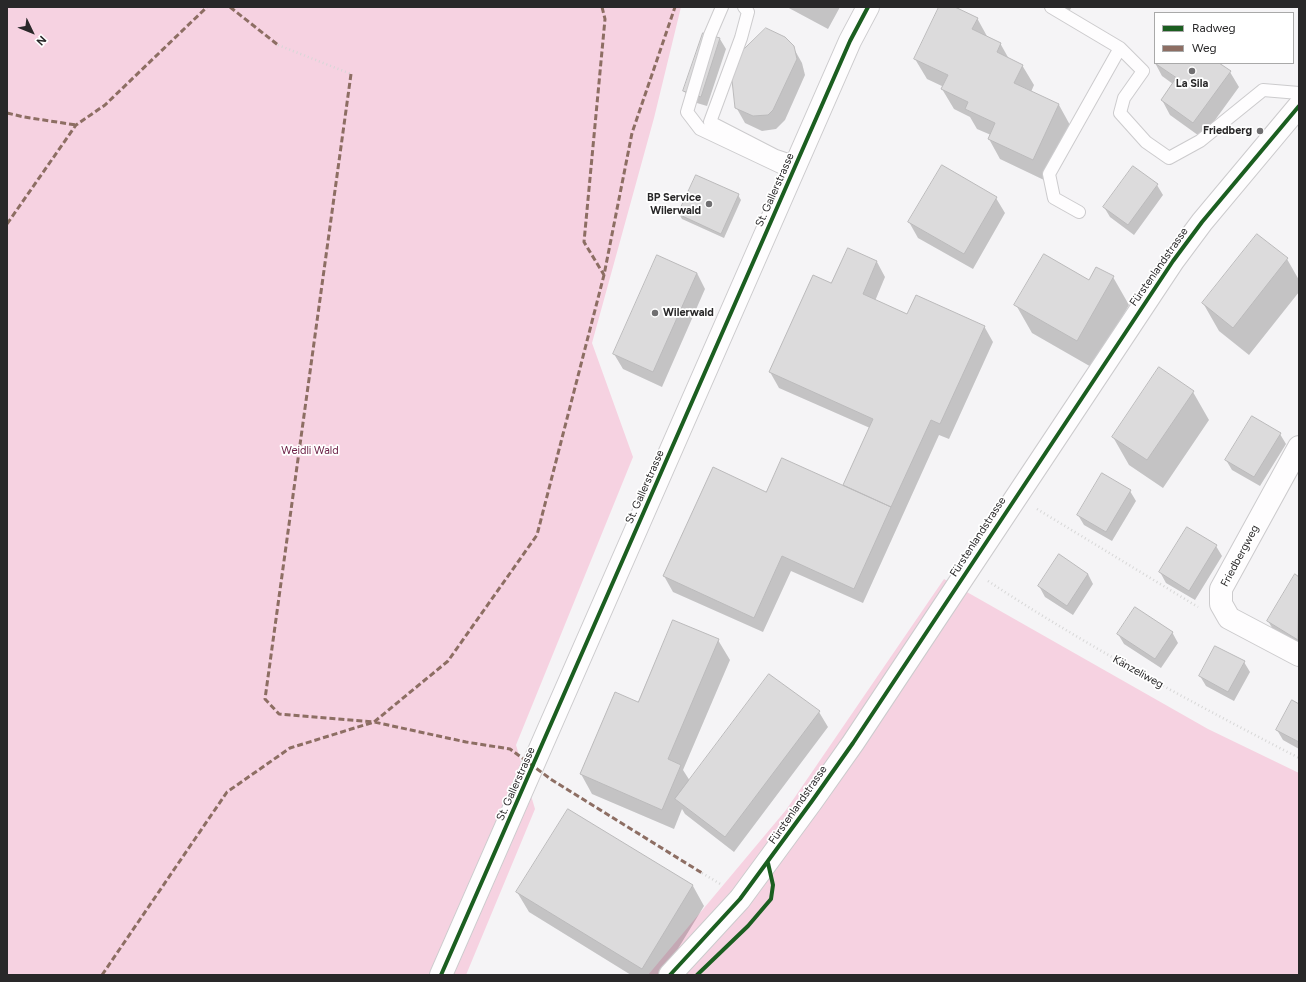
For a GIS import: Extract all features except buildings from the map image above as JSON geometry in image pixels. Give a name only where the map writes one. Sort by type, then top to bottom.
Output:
[{"type":"street","name":"St. Gallerstrasse","points":[[442,975],[850,41],[868,7]]},
{"type":"street","name":"Fürstenlandstrasse","points":[[670,975],[740,899],[768,863],[853,743],[1173,261],[1207,216],[1299,106]]},
{"type":"street","name":"Friedbergweg","points":[[1221,604],[1221,589],[1299,447]]},
{"type":"street","points":[[1221,604],[1229,618],[1299,655]]},
{"type":"lane","points":[[722,7],[710,35],[687,112],[700,129],[795,168]]},
{"type":"lane","points":[[744,7],[748,12],[742,38],[710,122],[776,156],[795,168]]},
{"type":"lane","points":[[1051,7],[1120,48],[1143,71],[1124,98],[1120,113],[1146,142],[1169,158],[1200,141],[1263,90],[1299,93]]},
{"type":"lane","points":[[1079,212],[1054,198],[1049,174],[1120,48]]},
{"type":"path","points":[[278,45],[351,74]]},
{"type":"path","points":[[1030,505],[1202,610],[1221,604]]},
{"type":"path","points":[[702,872],[726,887]]},
{"type":"green space","name":"Weidli Wald","points":[[7,7],[681,7],[654,118],[592,343],[633,457],[516,745],[535,809],[466,975],[7,975]]},
{"type":"green space","points":[[944,579],[1208,729],[1299,773],[1299,975],[648,975],[786,810]]},
{"type":"marked path","points":[[7,224],[76,125],[105,105],[207,7]]},
{"type":"marked path","points":[[230,7],[278,45]]},
{"type":"marked path","points":[[602,7],[605,19],[584,242],[604,275]]},
{"type":"marked path","points":[[351,74],[265,699],[279,714],[374,722],[448,661],[537,535],[604,275],[632,133],[675,7]]},
{"type":"marked path","points":[[7,113],[76,125]]},
{"type":"marked path","points":[[102,975],[227,792],[290,748],[374,722],[466,742],[510,749],[552,780],[702,873]]},
{"type":"cycle path","points":[[441,975],[850,41],[868,7]]},
{"type":"cycle path","points":[[670,975],[740,899],[812,801],[853,743],[1173,261],[1202,222],[1299,106]]},
{"type":"cycle path","points":[[697,975],[748,926],[771,899],[773,885],[768,863]]},
{"type":"place","name":"La Sila","points":[[1192,71]]},
{"type":"place","name":"Friedberg","points":[[1260,131]]},
{"type":"place","name":"BP Service Wilerwald","points":[[709,204]]},
{"type":"place","name":"Wilerwald","points":[[655,313]]}]
